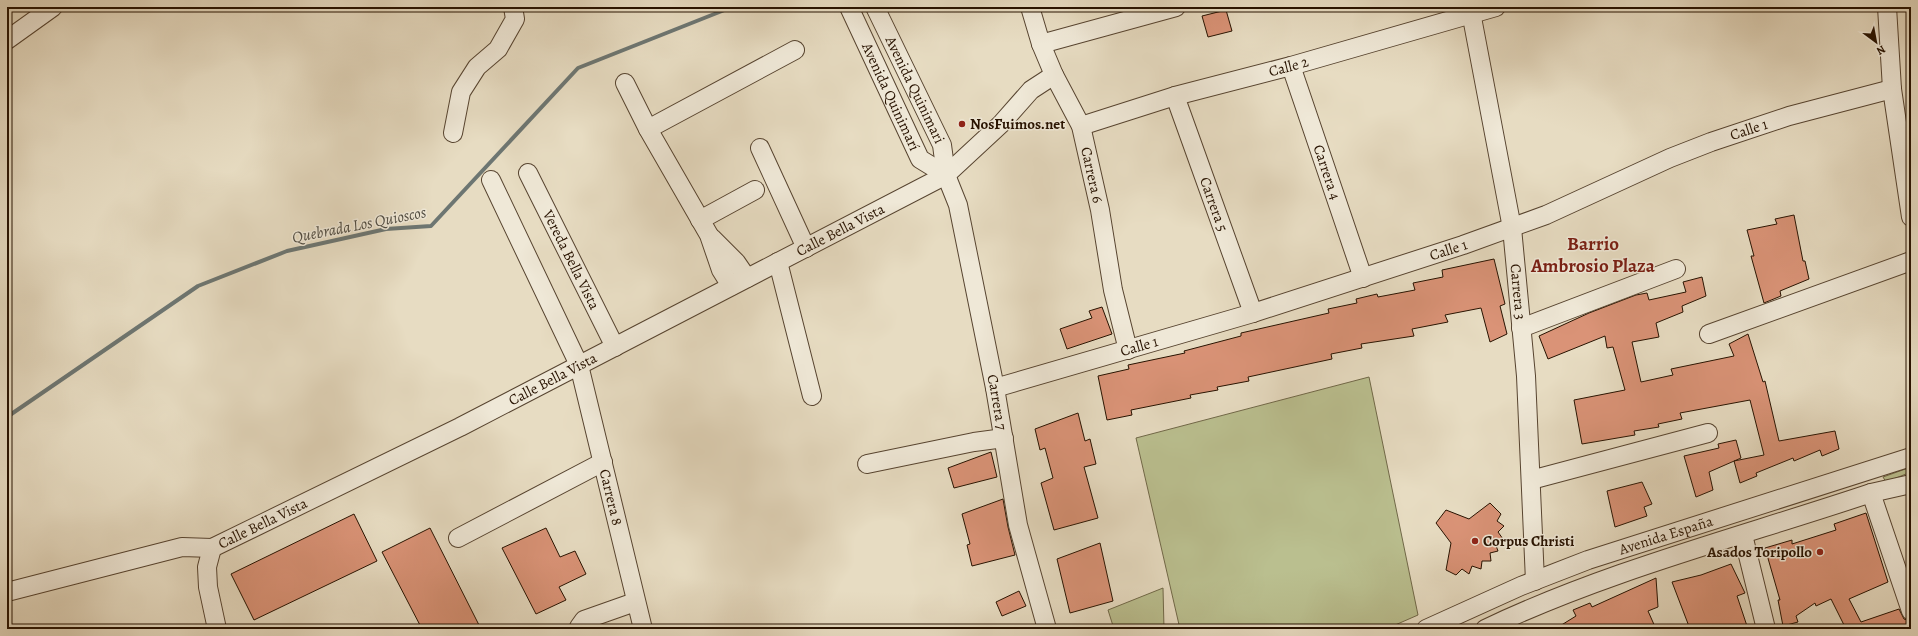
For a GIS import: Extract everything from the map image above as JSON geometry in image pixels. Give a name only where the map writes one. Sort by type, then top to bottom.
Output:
[{"type":"street","points":[[7,40],[53,7]]},
{"type":"street","points":[[453,133],[461,92],[477,67],[498,49],[515,19],[512,7]]},
{"type":"street","name":"Avenida Quinimarí","points":[[849,7],[920,159],[946,175]]},
{"type":"street","name":"Avenida Quinimari","points":[[875,7],[942,145],[946,175]]},
{"type":"street","name":"Carrera 6","points":[[1030,7],[1041,44],[1054,75],[1081,126],[1100,210],[1113,290],[1128,350]]},
{"type":"street","points":[[1041,44],[1176,7]]},
{"type":"street","name":"Calle 2","points":[[1081,126],[1175,96],[1291,66],[1472,11],[1496,7]]},
{"type":"street","points":[[1887,9],[1892,89],[1911,217]]},
{"type":"street","name":"Carrera 3","points":[[1472,11],[1512,228],[1526,376],[1535,581]]},
{"type":"street","points":[[648,128],[795,50]]},
{"type":"street","name":"Carrera 4","points":[[1291,66],[1363,278]]},
{"type":"street","name":"Calle Bella Vista","points":[[7,592],[182,547],[212,548],[460,427],[946,175],[1001,124],[1031,90],[1054,75]]},
{"type":"street","points":[[625,83],[648,128],[704,227],[721,270],[739,282]]},
{"type":"street","name":"Calle 1","points":[[996,388],[1253,313],[1363,278],[1512,228],[1546,215],[1670,158],[1711,142],[1789,116],[1892,89]]},
{"type":"street","name":"Carrera 5","points":[[1175,96],[1253,313]]},
{"type":"street","points":[[760,148],[806,248]]},
{"type":"street","name":"Vereda Bella Vista","points":[[528,173],[615,346]]},
{"type":"street","name":"Carrera 7","points":[[946,175],[958,205],[996,388],[1018,525],[1047,629]]},
{"type":"street","name":"Carrera 8","points":[[491,180],[579,365],[642,629]]},
{"type":"street","points":[[704,227],[755,190]]},
{"type":"street","points":[[1709,334],[1911,261]]},
{"type":"street","points":[[778,262],[812,396]]},
{"type":"street","points":[[1521,328],[1676,270]]},
{"type":"street","points":[[1531,480],[1708,433]]},
{"type":"street","points":[[867,464],[974,442],[1004,438]]},
{"type":"street","name":"Avenida España","points":[[1426,629],[1535,581],[1588,560],[1911,458]]},
{"type":"street","points":[[458,538],[603,462]]},
{"type":"street","name":"Avenida España","points":[[1485,629],[1602,580],[1871,493],[1911,484]]},
{"type":"street","points":[[1871,493],[1911,611]]},
{"type":"street","points":[[1743,535],[1766,629]]},
{"type":"street","points":[[212,548],[207,567],[208,581],[217,629]]},
{"type":"street","points":[[579,629],[584,620],[635,602]]},
{"type":"green space","points":[[1369,377],[1418,615],[1386,629],[1180,629],[1136,438]]},
{"type":"green space","points":[[1911,467],[1911,472],[1886,482],[1883,477]]},
{"type":"green space","points":[[1163,588],[1164,629],[1114,629],[1108,610]]},
{"type":"building","points":[[1226,10],[1232,31],[1208,37],[1202,16]]},
{"type":"building","points":[[1794,215],[1803,261],[1805,261],[1809,279],[1780,291],[1781,296],[1764,303],[1751,256],[1754,256],[1747,230],[1777,224],[1775,219]]},
{"type":"building","points":[[1494,259],[1505,304],[1500,306],[1507,334],[1490,342],[1481,308],[1445,315],[1448,322],[1412,329],[1414,336],[1361,344],[1362,348],[1331,354],[1332,359],[1248,377],[1249,381],[1217,387],[1218,390],[1190,395],[1191,398],[1131,410],[1132,415],[1107,420],[1098,376],[1129,369],[1128,365],[1185,353],[1184,351],[1241,336],[1241,333],[1329,313],[1328,309],[1357,303],[1356,299],[1377,294],[1378,297],[1415,290],[1413,283],[1443,277],[1442,270]]},
{"type":"building","points":[[1702,277],[1706,296],[1682,306],[1683,312],[1656,323],[1659,337],[1632,342],[1641,382],[1673,375],[1671,369],[1734,356],[1729,344],[1748,334],[1763,382],[1765,381],[1779,441],[1835,431],[1839,449],[1822,456],[1820,450],[1794,461],[1793,458],[1756,473],[1757,476],[1740,483],[1734,461],[1764,455],[1750,400],[1680,413],[1682,419],[1658,424],[1659,427],[1634,431],[1635,435],[1582,444],[1574,400],[1625,390],[1613,347],[1607,348],[1605,336],[1548,359],[1539,336],[1589,313],[1636,295],[1647,293],[1649,300],[1686,292],[1683,282]]},
{"type":"building","points":[[1102,307],[1112,334],[1067,349],[1060,329],[1092,318],[1089,311]]},
{"type":"building","points":[[1078,413],[1085,441],[1090,439],[1096,464],[1084,467],[1098,518],[1054,530],[1041,483],[1053,478],[1045,448],[1040,450],[1035,429]]},
{"type":"building","points":[[1736,440],[1741,458],[1709,472],[1713,490],[1696,497],[1684,456],[1719,448],[1718,444]]},
{"type":"building","points":[[991,452],[997,477],[954,488],[948,468]]},
{"type":"building","points":[[1642,482],[1652,504],[1644,507],[1647,516],[1615,527],[1607,491]]},
{"type":"building","points":[[1003,499],[1015,555],[972,566],[967,545],[970,544],[962,514]]},
{"type":"building","name":"Corpus Christi","points":[[1490,503],[1501,514],[1497,521],[1504,526],[1498,532],[1503,539],[1495,543],[1498,551],[1490,553],[1491,561],[1482,561],[1481,569],[1472,566],[1469,574],[1462,569],[1456,575],[1446,570],[1451,543],[1436,523],[1446,510],[1469,519]]},
{"type":"building","points":[[1866,513],[1888,582],[1849,599],[1861,622],[1899,609],[1904,619],[1910,621],[1911,624],[1892,629],[1846,629],[1831,599],[1816,606],[1815,603],[1796,616],[1798,622],[1783,626],[1778,600],[1780,600],[1765,548],[1792,540],[1792,544],[1836,530],[1834,524]]},
{"type":"building","points":[[354,514],[377,561],[254,620],[231,574]]},
{"type":"building","points":[[430,528],[481,629],[422,629],[382,552]]},
{"type":"building","points":[[546,528],[560,557],[575,551],[586,574],[559,587],[566,600],[536,614],[502,548]]},
{"type":"building","points":[[1100,543],[1113,601],[1070,613],[1057,559]]},
{"type":"building","points":[[1731,564],[1745,593],[1737,596],[1748,629],[1690,629],[1672,582],[1701,575]]},
{"type":"building","points":[[1656,578],[1658,607],[1648,611],[1656,629],[1555,629],[1576,616],[1573,610],[1590,603],[1592,607]]},
{"type":"building","points":[[1019,591],[1026,606],[1002,616],[996,602]]},
{"type":"waterway","name":"Quebrada Los Quioscos","points":[[7,417],[198,286],[287,251],[386,229],[431,226],[578,68],[732,7]]},
{"type":"place","name":"NosFuimos.net","points":[[962,124]]},
{"type":"place","name":"Corpus Christi","points":[[1475,541]]},
{"type":"place","name":"Asados Toripollo","points":[[1820,552]]},
{"type":"district","name":"Barrio Ambrosio Plaza","points":[[1593,255]]}]
